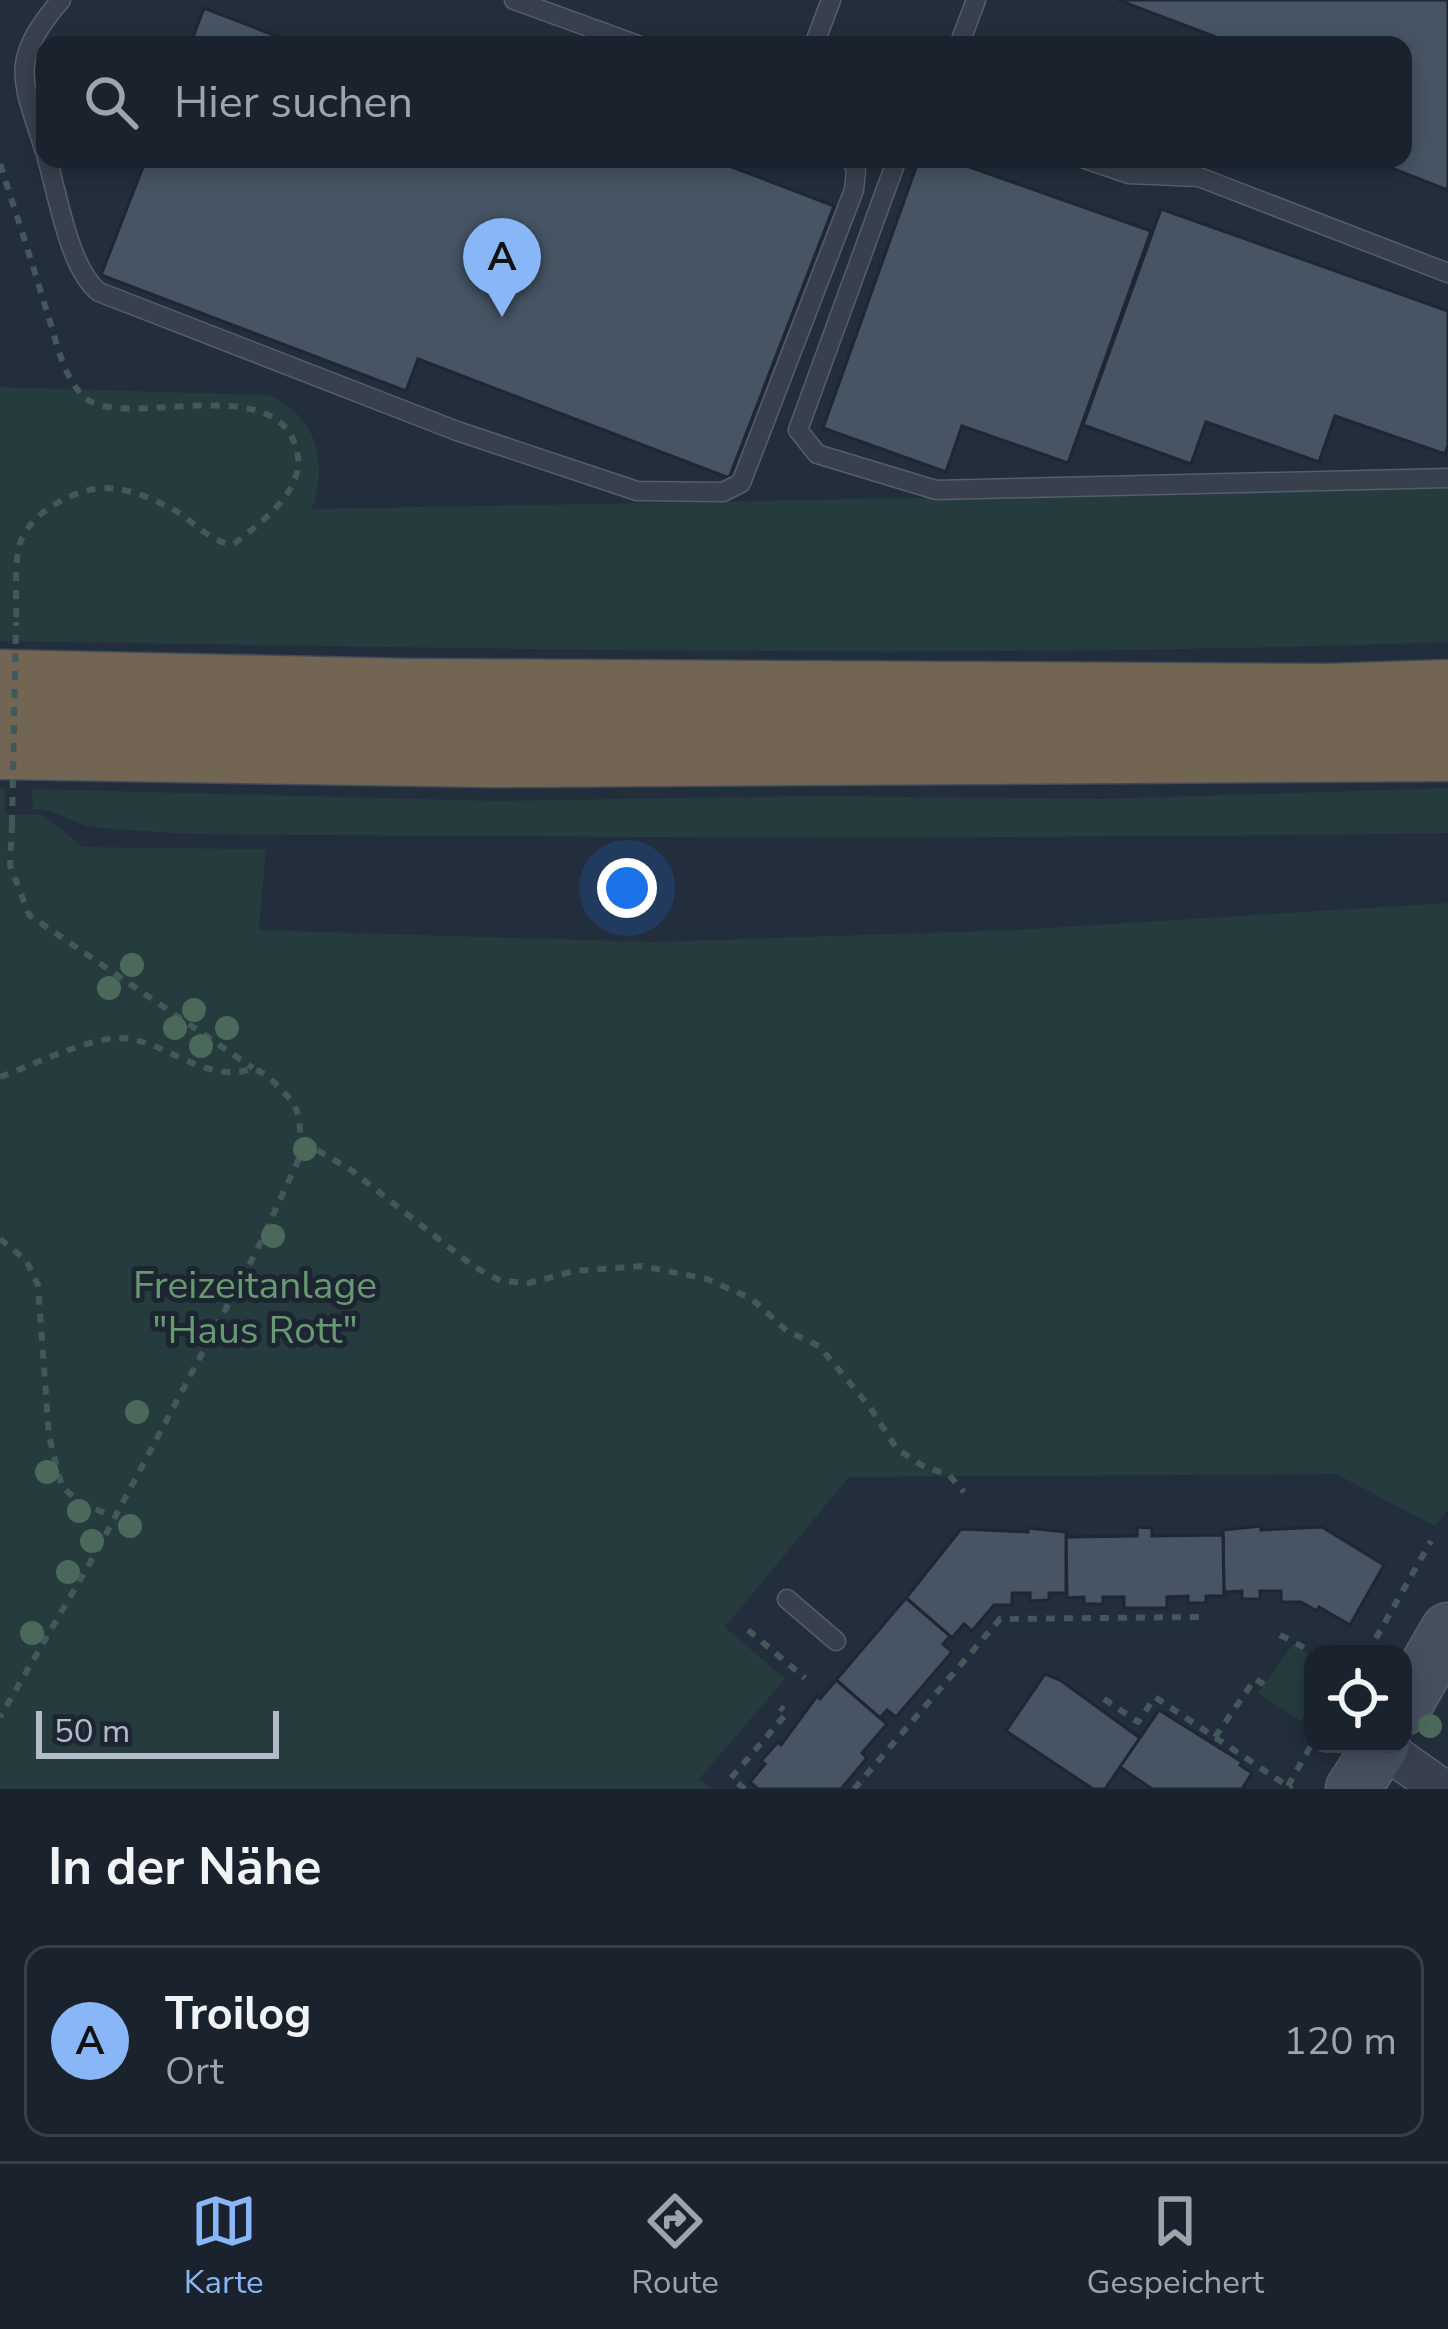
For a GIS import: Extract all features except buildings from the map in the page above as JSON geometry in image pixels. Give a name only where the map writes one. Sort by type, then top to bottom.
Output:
[{"type":"highway","points":[[8,653],[433,692],[1329,697],[1448,693]]},
{"type":"highway","points":[[0,746],[492,754],[1448,748]]},
{"type":"street","points":[[1412,1692],[1448,1630]]},
{"type":"street","points":[[1389,1753],[1442,1789]]},
{"type":"lane","points":[[36,122],[22,74],[33,37],[61,0]]},
{"type":"lane","points":[[514,0],[613,36]]},
{"type":"lane","points":[[817,36],[831,0]]},
{"type":"lane","points":[[962,36],[976,0]]},
{"type":"lane","points":[[50,168],[77,261],[87,282],[99,292],[553,465],[637,490],[723,492],[741,483],[854,190],[855,168]]},
{"type":"lane","points":[[894,168],[798,430],[818,454],[936,490],[1448,478]]},
{"type":"lane","points":[[1112,168],[1130,174],[1199,177],[1448,273]]},
{"type":"lane","points":[[788,1599],[836,1641]]},
{"type":"path","points":[[0,164],[63,361],[87,400],[104,407],[196,405],[258,412],[293,438],[299,464],[294,481],[281,502],[234,544],[220,543],[175,510],[140,494],[104,488],[52,506],[19,543],[8,653],[10,865],[29,914],[268,1076],[293,1102],[302,1141],[288,1186],[256,1252],[0,1717]]},
{"type":"path","points":[[0,1076],[115,1038],[138,1040],[200,1066],[243,1072],[253,1068]]},
{"type":"path","points":[[302,1141],[351,1170],[413,1222],[501,1281],[530,1283],[574,1271],[642,1266],[706,1279],[752,1299],[788,1331],[819,1346],[869,1406],[897,1449],[923,1466],[949,1474],[964,1492]]},
{"type":"path","points":[[0,1238],[26,1260],[38,1285],[49,1436],[62,1487],[81,1503],[112,1516]]},
{"type":"path","points":[[1371,1645],[1431,1541]]},
{"type":"path","points":[[854,1789],[1000,1618],[1200,1617]]},
{"type":"path","points":[[748,1630],[805,1678]]},
{"type":"path","points":[[1280,1635],[1304,1648]]},
{"type":"path","points":[[1215,1738],[1255,1679],[1265,1685]]},
{"type":"path","points":[[1104,1699],[1138,1722],[1155,1697],[1289,1788],[1307,1753]]},
{"type":"path","points":[[745,1789],[731,1778],[787,1713],[780,1707]]},
{"type":"green space","points":[[0,387],[268,395],[298,415],[315,442],[319,474],[312,509],[1448,488],[1448,642],[905,651],[0,641]]},
{"type":"green space","name":"Freizeitanlage \"Haus Rott\"","points":[[0,788],[5,788],[5,814],[43,815],[83,847],[266,849],[259,930],[651,942],[1015,930],[1448,903],[1448,1510],[1435,1526],[1336,1474],[849,1477],[725,1627],[785,1679],[699,1779],[712,1789],[0,1789]]},
{"type":"green space","points":[[1448,788],[1448,833],[884,837],[150,832],[93,827],[33,810],[32,789],[499,801],[814,796],[1103,799]]},
{"type":"green space","points":[[1293,1644],[1304,1652],[1304,1715],[1300,1721],[1258,1693]]},
{"type":"place","name":"Troilog","points":[[502,317]]}]
